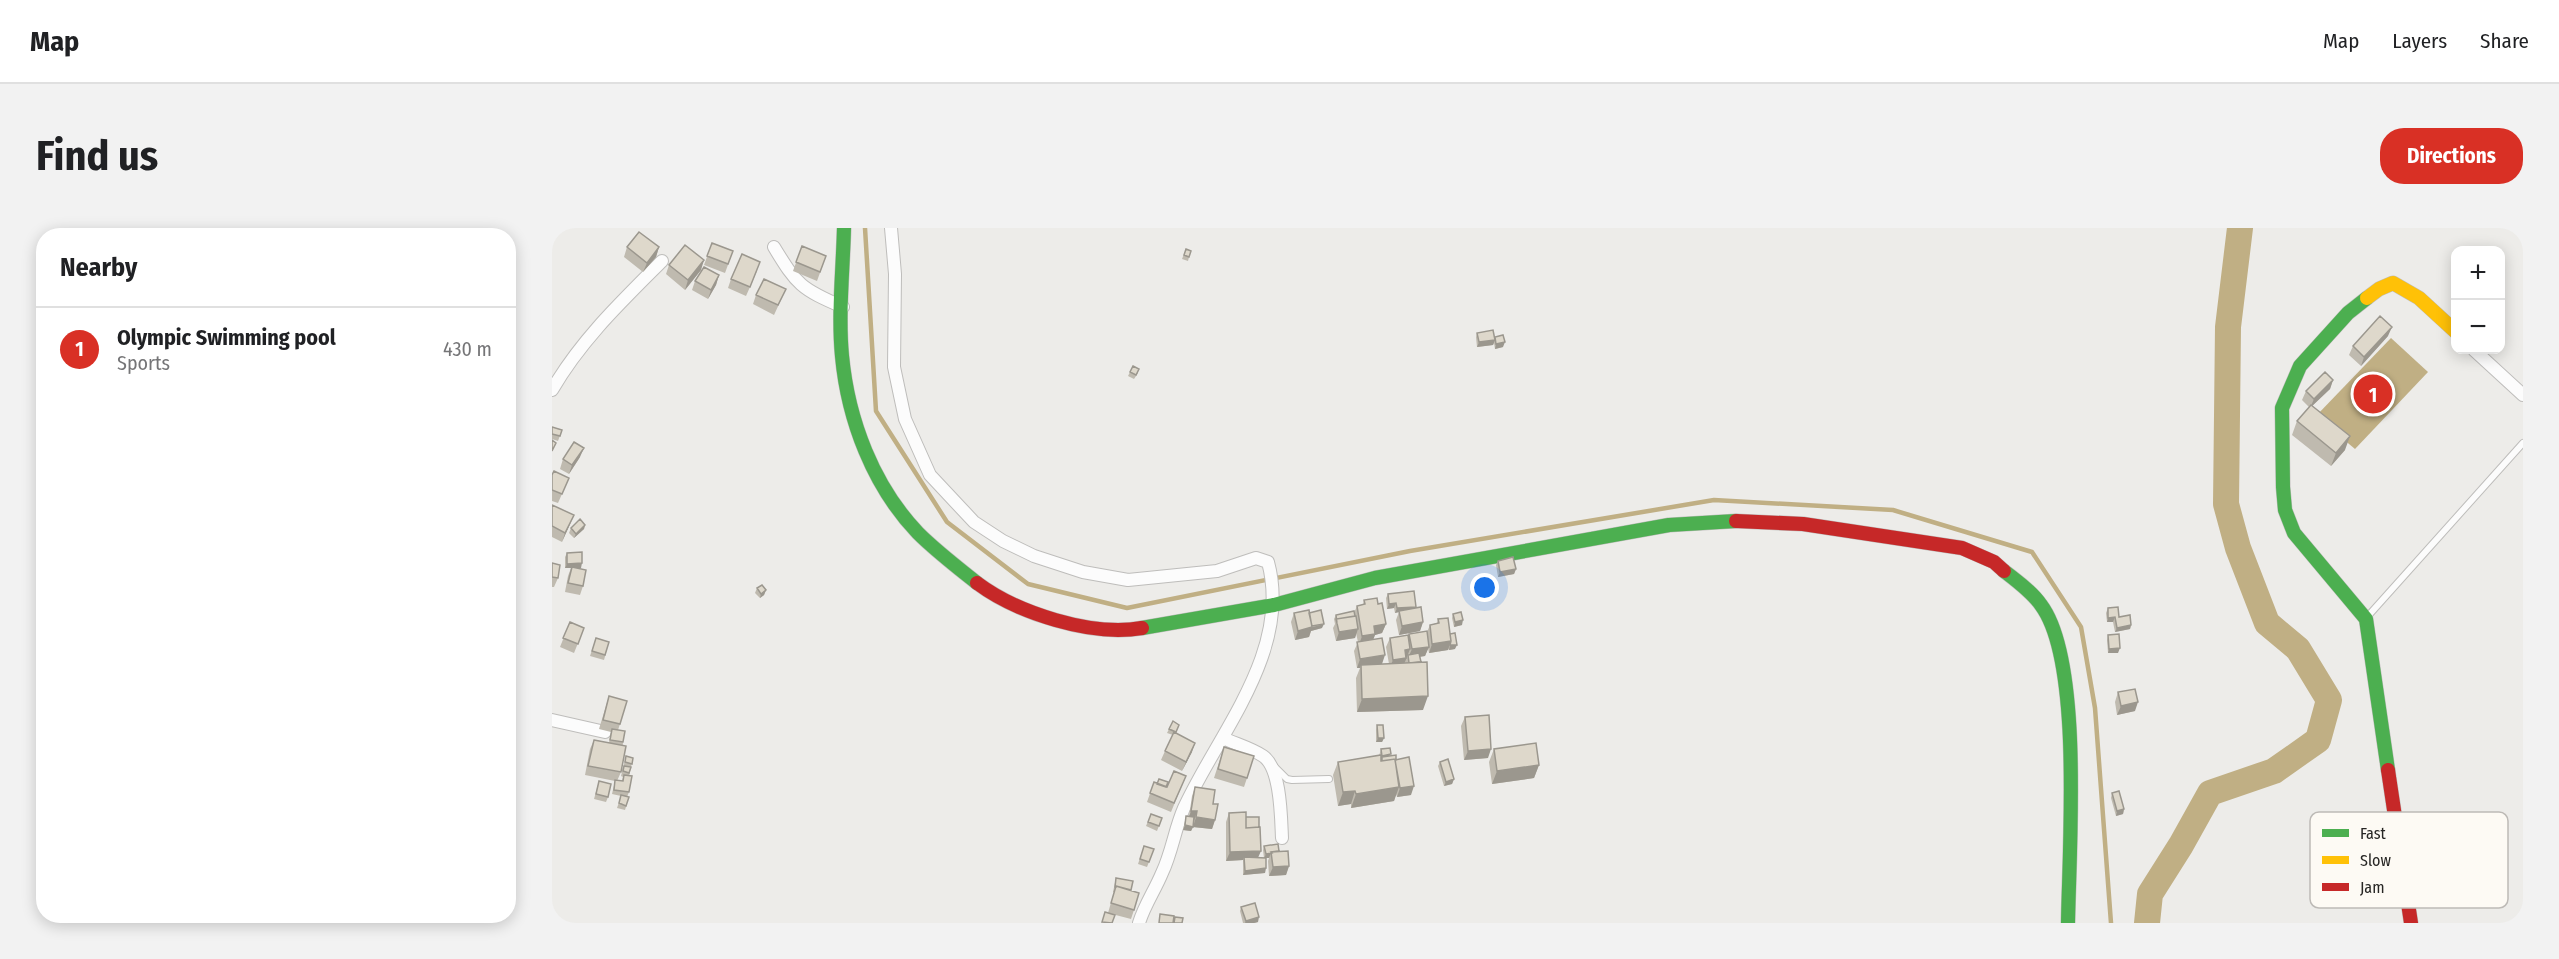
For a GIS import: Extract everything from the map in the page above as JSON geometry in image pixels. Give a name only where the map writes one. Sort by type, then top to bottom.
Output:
[{"type":"street","points":[[844,228],[842,354],[847,390],[857,430],[871,464],[892,502],[918,533],[946,560],[988,591],[1045,617],[1091,628],[1136,629],[1375,578],[1669,525],[1731,521],[1803,524],[1870,532],[1962,548],[1994,562],[2042,606],[2058,642],[2070,722],[2068,923]]},
{"type":"street","points":[[891,228],[895,274],[894,367],[905,419],[930,475],[974,522],[1003,541],[1034,556],[1083,572],[1128,580],[1217,571],[1256,558],[1265,559],[1269,567],[1274,599],[1265,645],[1240,707],[1184,809],[1163,871],[1139,923]]},
{"type":"street","points":[[774,247],[790,275],[800,285],[843,307]]},
{"type":"street","points":[[552,390],[565,367],[594,329],[662,261]]},
{"type":"street","points":[[2395,812],[2366,619],[2294,533],[2285,510],[2282,408],[2300,366],[2312,351],[2348,313],[2379,289],[2393,283],[2404,287],[2451,329]]},
{"type":"street","points":[[2478,354],[2523,395]]},
{"type":"street","points":[[552,720],[605,732]]},
{"type":"street","points":[[1223,738],[1262,755],[1267,760],[1279,796],[1282,838]]},
{"type":"street","points":[[2409,908],[2411,923]]},
{"type":"lane","points":[[2366,619],[2523,443]]},
{"type":"lane","points":[[1267,760],[1287,779],[1310,782],[1329,779]]},
{"type":"shaded area","points":[[2391,338],[2428,372],[2355,449],[2316,416]]},
{"type":"building","points":[[639,232],[659,247],[647,263],[627,247]]},
{"type":"building","points":[[712,243],[733,251],[728,264],[707,256]]},
{"type":"building","points":[[685,245],[704,260],[688,280],[669,265]]},
{"type":"building","points":[[802,246],[826,256],[820,272],[796,262]]},
{"type":"building","points":[[1186,249],[1191,251],[1189,257],[1184,255]]},
{"type":"building","points":[[742,254],[760,262],[750,287],[731,279]]},
{"type":"building","points":[[704,267],[719,275],[711,290],[695,281]]},
{"type":"building","points":[[764,279],[786,289],[778,305],[756,295]]},
{"type":"building","points":[[2380,316],[2392,327],[2364,357],[2353,346]]},
{"type":"building","points":[[1493,330],[1495,340],[1479,342],[1477,333]]},
{"type":"building","points":[[1503,335],[1505,342],[1496,344],[1495,337]]},
{"type":"building","points":[[1133,366],[1139,369],[1136,375],[1130,372]]},
{"type":"building","points":[[2325,372],[2333,380],[2314,399],[2306,391]]},
{"type":"building","points":[[2311,405],[2350,436],[2336,453],[2297,421]]},
{"type":"building","points":[[552,427],[562,430],[560,436],[552,434]]},
{"type":"building","points":[[574,442],[584,448],[572,465],[563,459]]},
{"type":"building","points":[[554,471],[569,478],[562,494],[552,490]]},
{"type":"building","points":[[552,505],[574,515],[565,533],[552,526]]},
{"type":"building","points":[[580,519],[585,525],[576,534],[571,528]]},
{"type":"building","points":[[582,552],[582,563],[567,564],[567,553]]},
{"type":"building","points":[[1513,557],[1516,569],[1500,572],[1498,561]]},
{"type":"building","points":[[552,563],[560,565],[558,578],[552,577]]},
{"type":"building","points":[[572,567],[586,570],[583,586],[568,583]]},
{"type":"building","points":[[762,585],[766,590],[761,594],[757,588]]},
{"type":"building","points":[[1414,591],[1416,607],[1397,608],[1396,603],[1389,604],[1388,594]]},
{"type":"building","points":[[1377,598],[1378,604],[1382,603],[1386,624],[1374,626],[1375,634],[1362,636],[1357,606],[1365,604],[1364,600]]},
{"type":"building","points":[[1421,607],[1423,622],[1402,626],[1399,611]]},
{"type":"building","points":[[2118,607],[2119,617],[2130,615],[2131,625],[2117,628],[2115,617],[2108,618],[2108,608]]},
{"type":"building","points":[[1309,610],[1312,627],[1298,631],[1294,613]]},
{"type":"building","points":[[1321,610],[1324,624],[1312,626],[1309,613]]},
{"type":"building","points":[[1354,611],[1355,616],[1336,619],[1336,615]]},
{"type":"building","points":[[1461,612],[1463,620],[1455,622],[1453,614]]},
{"type":"building","points":[[1356,616],[1358,629],[1339,632],[1336,619]]},
{"type":"building","points":[[1448,618],[1451,641],[1432,644],[1430,625],[1439,623],[1438,619]]},
{"type":"building","points":[[570,622],[584,628],[578,644],[563,638]]},
{"type":"building","points":[[1427,631],[1429,647],[1412,649],[1409,634]]},
{"type":"building","points":[[1455,633],[1457,645],[1450,645],[1450,634]]},
{"type":"building","points":[[2119,634],[2120,648],[2109,649],[2108,635]]},
{"type":"building","points":[[1408,635],[1410,649],[1405,650],[1406,658],[1393,660],[1390,638]]},
{"type":"building","points":[[596,638],[609,642],[605,655],[592,651]]},
{"type":"building","points":[[1382,638],[1385,655],[1360,659],[1357,642]]},
{"type":"building","points":[[1419,653],[1421,662],[1409,663],[1408,655]]},
{"type":"building","points":[[1427,662],[1428,696],[1362,699],[1361,665]]},
{"type":"building","points":[[2135,689],[2138,702],[2121,706],[2118,692]]},
{"type":"building","points":[[609,696],[627,701],[620,724],[603,720]]},
{"type":"building","points":[[1489,715],[1491,749],[1468,751],[1465,717]]},
{"type":"building","points":[[1173,721],[1179,725],[1176,732],[1169,729]]},
{"type":"building","points":[[1377,725],[1383,725],[1384,738],[1378,738]]},
{"type":"building","points":[[612,729],[625,731],[623,742],[610,740]]},
{"type":"building","points":[[1174,732],[1195,743],[1186,762],[1165,751]]},
{"type":"building","points":[[594,740],[626,746],[621,772],[588,766]]},
{"type":"building","points":[[1536,743],[1539,765],[1497,771],[1494,749]]},
{"type":"building","points":[[1224,747],[1254,756],[1247,778],[1218,769]]},
{"type":"building","points":[[1390,748],[1391,754],[1382,756],[1381,749]]},
{"type":"building","points":[[1381,755],[1381,761],[1395,759],[1399,787],[1356,794],[1355,791],[1343,792],[1338,762]]},
{"type":"building","points":[[1396,755],[1396,761],[1395,759],[1382,761],[1382,757]]},
{"type":"building","points":[[626,756],[633,758],[632,764],[625,762]]},
{"type":"building","points":[[1409,757],[1414,786],[1400,788],[1395,760]]},
{"type":"building","points":[[1448,759],[1454,779],[1446,782],[1440,762]]},
{"type":"building","points":[[624,766],[631,767],[629,773],[623,771]]},
{"type":"building","points":[[1174,771],[1186,776],[1174,803],[1150,793],[1154,782],[1167,787]]},
{"type":"building","points":[[624,775],[632,776],[629,792],[614,790],[615,780],[623,781]]},
{"type":"building","points":[[1159,779],[1168,782],[1166,787],[1157,784]]},
{"type":"building","points":[[599,781],[611,784],[608,797],[596,794]]},
{"type":"building","points":[[1195,787],[1215,790],[1213,804],[1218,804],[1215,820],[1196,817],[1197,811],[1191,811]]},
{"type":"building","points":[[2119,791],[2124,809],[2117,811],[2112,793]]},
{"type":"building","points":[[621,795],[629,797],[626,806],[619,803]]},
{"type":"building","points":[[1246,812],[1246,828],[1260,827],[1261,851],[1230,852],[1229,813]]},
{"type":"building","points":[[1151,814],[1162,818],[1159,826],[1148,822]]},
{"type":"building","points":[[1186,816],[1194,817],[1193,827],[1185,825]]},
{"type":"building","points":[[1246,817],[1259,817],[1259,827],[1246,828]]},
{"type":"building","points":[[1278,844],[1279,851],[1266,854],[1264,846]]},
{"type":"building","points":[[1144,846],[1154,849],[1149,862],[1140,859]]},
{"type":"building","points":[[1288,851],[1289,866],[1273,867],[1271,852]]},
{"type":"building","points":[[1244,857],[1266,858],[1266,868],[1245,871]]},
{"type":"building","points":[[1116,878],[1133,881],[1131,890],[1115,887]]},
{"type":"building","points":[[1116,886],[1139,893],[1134,910],[1111,903]]},
{"type":"building","points":[[1255,903],[1259,917],[1246,921],[1241,907]]},
{"type":"building","points":[[1105,912],[1115,915],[1112,923],[1102,922]]},
{"type":"building","points":[[1160,914],[1174,916],[1173,923],[1159,923]]},
{"type":"building","points":[[1175,917],[1183,918],[1182,923],[1174,923]]},
{"type":"waterway","points":[[865,228],[876,411],[947,522],[1028,584],[1127,608],[1410,551],[1714,500],[1893,510],[2032,552],[2081,627],[2095,708],[2111,923]]},
{"type":"waterway","points":[[2147,923],[2150,894],[2210,793],[2274,771],[2318,740],[2329,700],[2298,649],[2267,623],[2238,548],[2226,504],[2228,327],[2240,228]]},
{"type":"traffic: fast","points":[[844,228],[842,356],[850,404],[865,451],[888,495],[902,515],[925,540],[977,583]]},
{"type":"traffic: fast","points":[[2367,298],[2348,313],[2300,366],[2282,408],[2283,487],[2285,510],[2294,533],[2366,619],[2388,770]]},
{"type":"traffic: fast","points":[[1142,628],[1274,605],[1375,578],[1669,525],[1736,521]]},
{"type":"traffic: fast","points":[[2004,571],[2029,591],[2041,605],[2054,632],[2063,668],[2071,758],[2068,923]]},
{"type":"traffic: slow","points":[[2367,298],[2393,283],[2419,298],[2451,327]]},
{"type":"traffic: jam","points":[[1736,521],[1803,524],[1962,548],[1994,562],[2004,571]]},
{"type":"traffic: jam","points":[[977,583],[1013,604],[1056,620],[1101,629],[1142,628]]},
{"type":"traffic: jam","points":[[2388,770],[2394,812]]},
{"type":"traffic: jam","points":[[2409,908],[2411,923]]},
{"type":"place","name":"Olympic Swimming pool","points":[[2373,394]]}]
